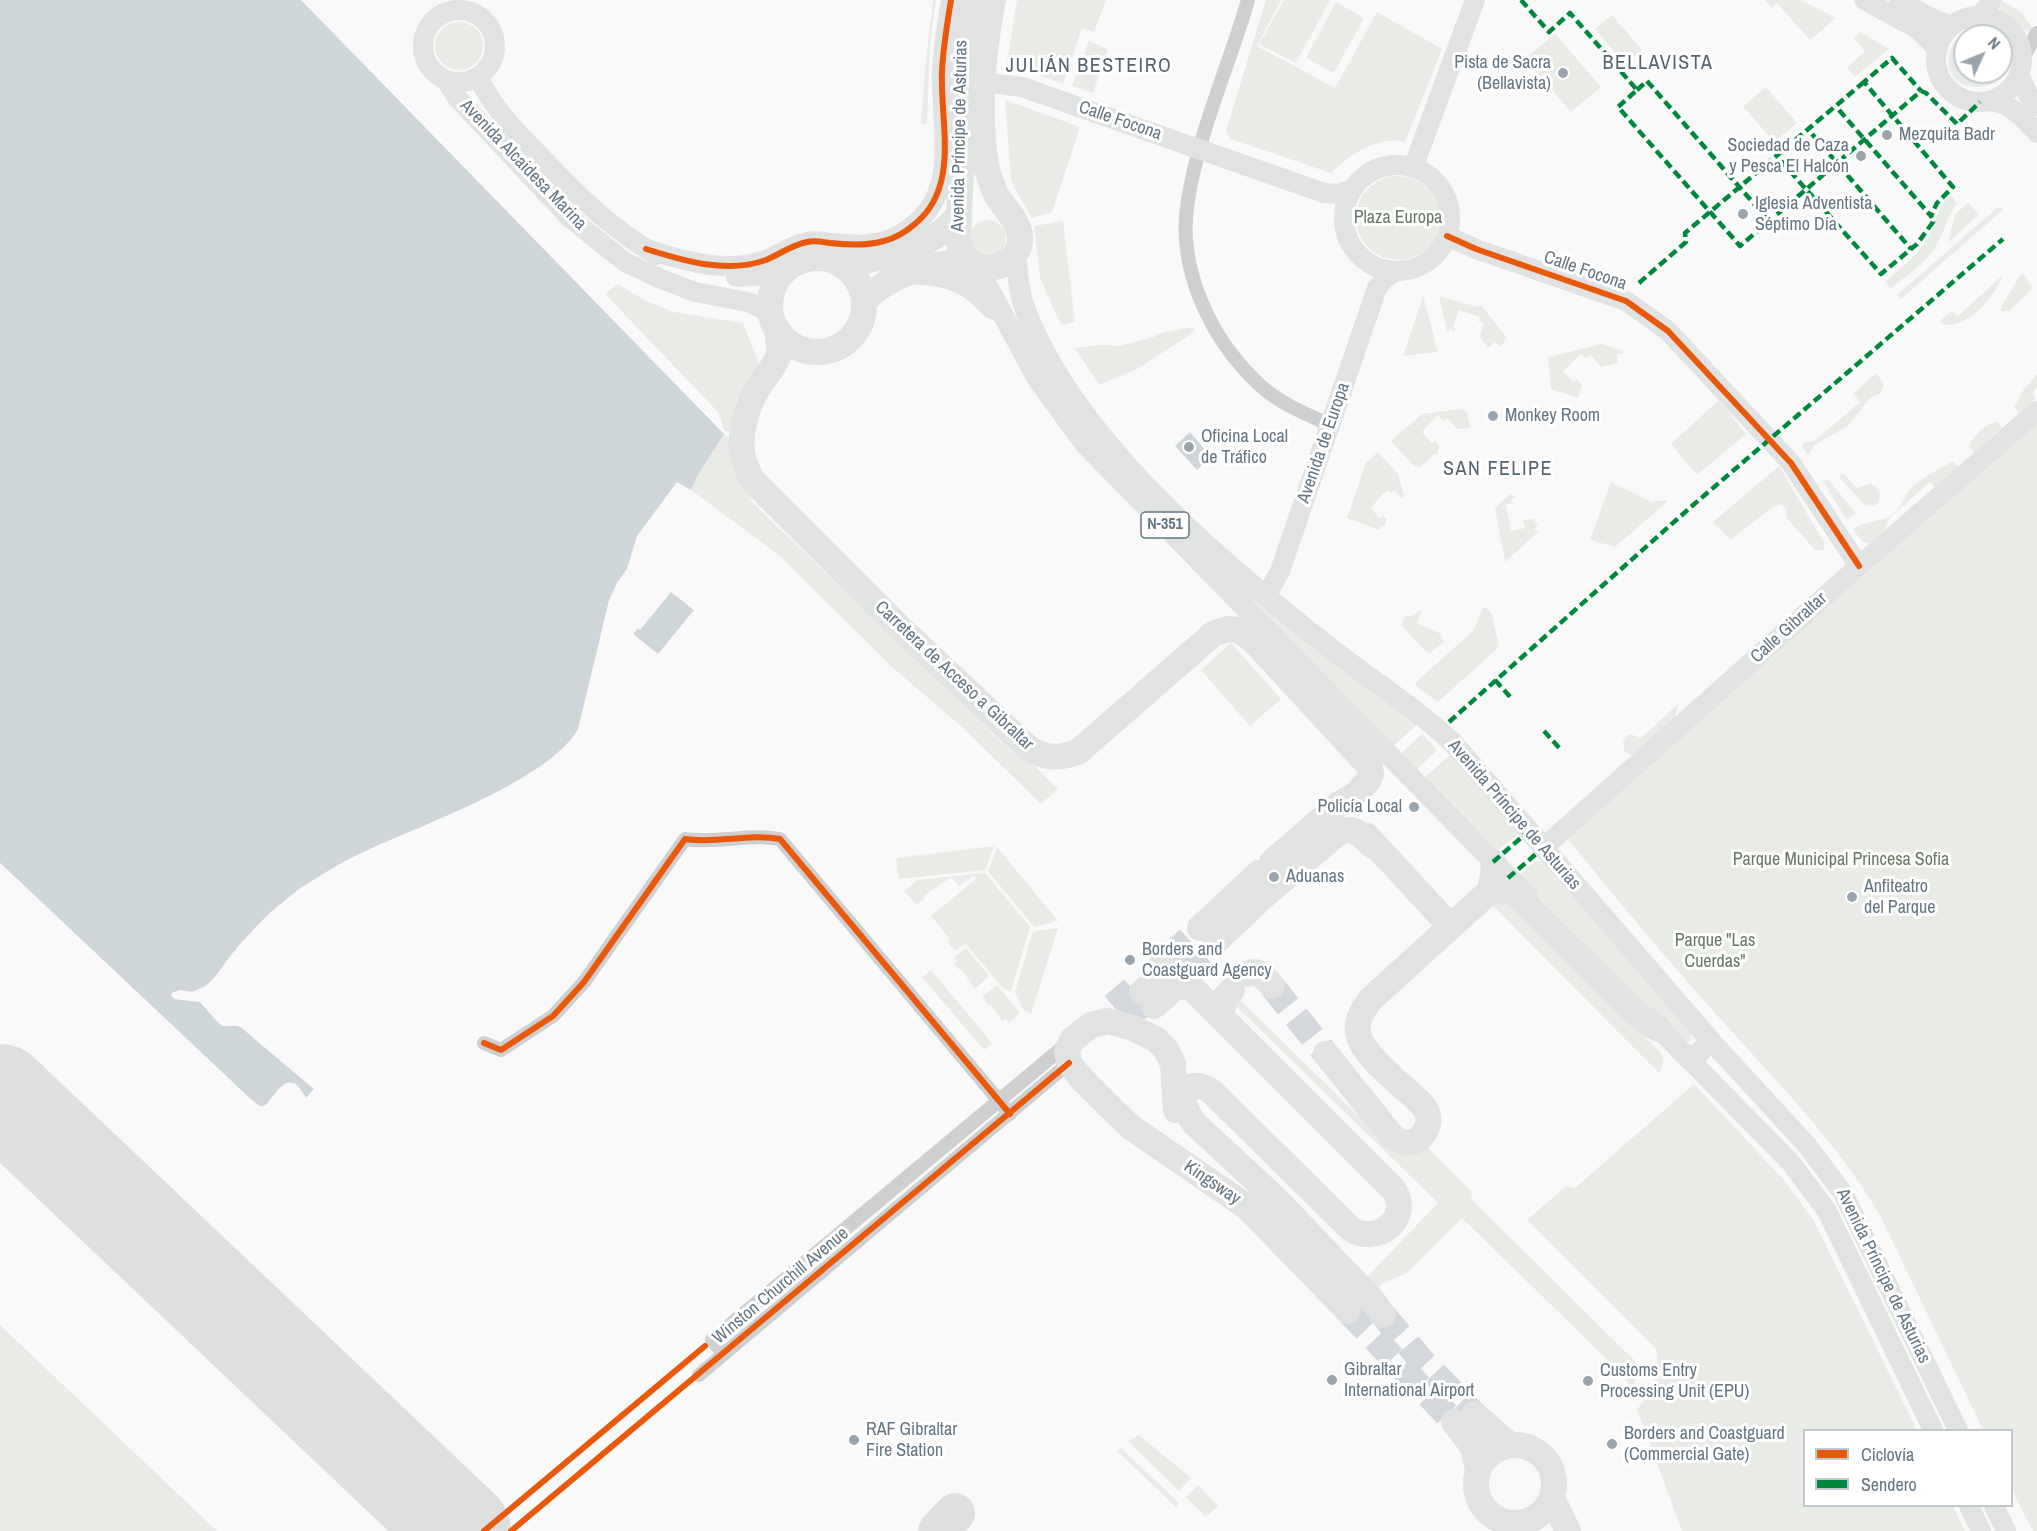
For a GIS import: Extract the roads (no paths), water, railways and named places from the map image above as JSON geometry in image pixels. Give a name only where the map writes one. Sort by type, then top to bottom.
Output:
[{"type":"highway","name":"Avenida Príncipe de Asturias","points":[[967,0],[962,27],[957,96],[961,169],[958,239],[961,251],[971,263]]},
{"type":"highway","name":"Avenida Príncipe de Asturias","points":[[993,0],[981,82],[982,126],[985,160],[996,193],[1018,229],[1020,241],[1015,254]]},
{"type":"highway","points":[[841,265],[881,257],[929,241],[939,235],[959,214]]},
{"type":"highway","points":[[864,300],[881,285],[902,274],[930,265],[971,263],[989,268],[997,267],[1007,263],[1015,254]]},
{"type":"highway","points":[[806,259],[824,259],[841,265],[856,280],[864,300],[861,321],[855,334],[844,344],[832,350],[805,351],[794,346],[774,322],[772,290],[785,271],[806,259]]},
{"type":"highway","name":"Carretera de Acceso a Gibraltar","points":[[774,322],[779,340],[776,364],[757,390],[743,431],[743,457],[752,480],[897,625],[1027,747],[1049,758],[1061,758],[1078,752],[1213,634],[1227,629],[1238,630],[1252,639],[1370,767],[1371,774],[1368,781],[1351,804]]},
{"type":"highway","points":[[1377,848],[1360,833],[1346,829],[1338,833],[1267,892],[1208,935],[1270,868],[1351,804],[1377,848],[1450,926]]},
{"type":"highway","points":[[1326,1054],[1391,1135],[1406,1143],[1424,1134],[1429,1120],[1425,1108],[1370,1055],[1360,1041],[1358,1024],[1361,1012],[1371,999],[1490,891],[1494,871],[1493,862]]},
{"type":"highway","points":[[1490,891],[1514,892],[1636,1013],[1659,1029]]},
{"type":"highway","points":[[1176,970],[1220,1016],[1226,996],[1252,971],[1259,973],[1272,986]]},
{"type":"highway","points":[[1120,1017],[1177,986],[1176,970]]},
{"type":"highway","name":"Winston Churchill Avenue","points":[[1120,1017],[1176,970]]},
{"type":"highway","name":"Kingsway","points":[[1220,1016],[1394,1190],[1400,1199],[1400,1209],[1395,1219],[1378,1232],[1368,1235],[1359,1234],[1351,1229],[1204,1087],[1197,1084],[1185,1090],[1183,1099],[1189,1115],[1206,1135],[1284,1207],[1373,1301],[1383,1315],[1367,1306],[1266,1202],[1189,1137],[1179,1123],[1173,1064],[1167,1051],[1157,1040],[1120,1017],[1081,1078],[1132,1128],[1247,1207],[1348,1311]]},
{"type":"highway","points":[[1464,1418],[1510,1445],[1530,1448],[1540,1454],[1548,1462],[1553,1473],[1552,1498],[1545,1510],[1526,1527],[1504,1522],[1482,1506],[1476,1488],[1478,1470],[1464,1418]]},
{"type":"highway","points":[[1478,1470],[1491,1453],[1510,1445]]},
{"type":"highway","points":[[1552,1498],[1568,1531]]},
{"type":"main road","name":"Avenida Príncipe de Asturias","points":[[1015,254],[1022,301],[1034,329],[1062,380],[1117,452],[1162,501],[1222,558],[1355,667],[1428,720],[1453,744],[1711,1041]]},
{"type":"main road","name":"Avenida Príncipe de Asturias","points":[[971,263],[1037,378],[1086,444],[1390,757],[1691,1061]]},
{"type":"main road","points":[[902,274],[937,275],[962,283],[988,305],[1013,335]]},
{"type":"main road","points":[[1691,1061],[1711,1041]]},
{"type":"street","points":[[646,249],[695,262],[726,267],[743,266],[765,260],[795,245],[810,241],[868,244],[886,241],[909,229],[928,211],[939,190],[944,172],[942,72],[951,0]]},
{"type":"street","points":[[1248,0],[1199,149],[1187,201],[1187,236],[1194,276],[1210,321],[1244,369],[1264,388],[1288,405],[1329,425]]},
{"type":"street","points":[[1413,168],[1475,0]]},
{"type":"street","points":[[1864,0],[1916,28],[1938,49]]},
{"type":"street","points":[[1899,0],[1935,20],[1952,26]]},
{"type":"street","points":[[1978,16],[1992,0]]},
{"type":"street","points":[[464,11],[478,16],[491,30],[495,51],[492,61],[478,77],[468,81],[445,80],[429,66],[423,47],[429,27],[444,14],[464,11]]},
{"type":"street","points":[[2037,106],[2029,97],[2020,68],[2020,46],[2011,29],[1998,20],[1978,16],[1966,18],[1952,26],[1942,38],[1938,49],[1938,68],[1946,86],[1961,98],[1975,102],[2001,102],[2010,106],[2037,133]]},
{"type":"street","points":[[1989,101],[2005,93],[2014,84],[2037,33]]},
{"type":"street","name":"Avenida Alcaidesa Marina","points":[[478,77],[489,99],[548,164],[599,215],[646,249],[700,274],[724,278],[785,271]]},
{"type":"street","name":"Avenida Alcaidesa Marina","points":[[445,80],[458,99],[570,218],[625,262],[695,292],[748,302],[774,322]]},
{"type":"street","name":"Calle Focona","points":[[981,82],[1022,87],[1324,193],[1339,194],[1353,189]]},
{"type":"street","points":[[1402,165],[1413,168],[1426,174],[1445,194],[1451,224],[1448,236],[1442,248],[1426,262],[1410,270],[1383,269],[1358,254],[1350,242],[1345,228],[1348,199],[1353,189],[1369,173],[1380,168],[1402,165]]},
{"type":"street","name":"Calle Focona","points":[[1324,193],[1334,201],[1345,216]]},
{"type":"street","name":"Calle Focona","points":[[1448,236],[1485,252],[1626,301],[1642,310],[1668,331],[1791,463],[1859,566]]},
{"type":"street","points":[[1370,263],[1376,277],[1377,288]]},
{"type":"street","name":"Avenida de Europa","points":[[1266,596],[1280,571],[1377,288],[1385,278],[1396,271]]},
{"type":"street","name":"Calle Gibraltar","points":[[1543,848],[1859,566],[2037,411]]},
{"type":"street","points":[[484,1043],[501,1050],[552,1016],[584,982],[685,839],[716,842],[767,836],[780,839],[1010,1114]]},
{"type":"street","name":"Winston Churchill Avenue","points":[[724,1354],[712,1340],[998,1100],[1120,1017]]},
{"type":"street","name":"Winston Churchill Avenue","points":[[699,1375],[1010,1114],[1120,1017]]},
{"type":"street","name":"Avenida Príncipe de Asturias","points":[[1711,1041],[1806,1144],[1843,1193],[1867,1238],[1957,1429]]},
{"type":"street","name":"Avenida Príncipe de Asturias","points":[[1691,1061],[1791,1163],[1827,1211],[1932,1429]]},
{"type":"street","points":[[1969,1507],[1981,1531]]},
{"type":"street","points":[[1994,1507],[2006,1531]]},
{"type":"tunnel","points":[[1170,957],[1200,928]]},
{"type":"tunnel","points":[[1183,970],[1215,942]]},
{"type":"tunnel","points":[[1113,1006],[1136,986]]},
{"type":"tunnel","points":[[1272,986],[1326,1054]]},
{"type":"tunnel","points":[[1127,1018],[1148,999]]},
{"type":"tunnel","points":[[1348,1311],[1454,1422]]},
{"type":"tunnel","points":[[1383,1315],[1424,1363],[1474,1414]]},
{"type":"place","name":"Pista de Sacra (Bellavista)","points":[[1563,73]]},
{"type":"place","name":"Mezquita Badr","points":[[1887,135]]},
{"type":"place","name":"Sociedad de Caza y Pesca El Halcón","points":[[1861,156]]},
{"type":"place","name":"Iglesia Adventista Séptimo Día","points":[[1743,214]]},
{"type":"place","name":"Monkey Room","points":[[1493,416]]},
{"type":"place","name":"Oficina Local de Tráfico","points":[[1189,447]]},
{"type":"place","name":"Policía Local","points":[[1414,807]]},
{"type":"place","name":"Aduanas","points":[[1274,877]]},
{"type":"place","name":"Anfiteatro del Parque","points":[[1852,897]]},
{"type":"place","name":"Borders and Coastguard Agency","points":[[1130,960]]},
{"type":"place","name":"Gibraltar International Airport","points":[[1332,1380]]},
{"type":"place","name":"Customs Entry Processing Unit (EPU)","points":[[1588,1381]]},
{"type":"place","name":"RAF Gibraltar Fire Station","points":[[854,1440]]},
{"type":"place","name":"Borders and Coastguard (Commercial Gate)","points":[[1612,1444]]},
{"type":"district","name":"BELLAVISTA","points":[[1658,64]]},
{"type":"district","name":"JULIÁN BESTEIRO","points":[[1089,67]]},
{"type":"district","name":"SAN FELIPE","points":[[1498,470]]},
{"type":"park label","name":"Plaza Europa","points":[[1398,218]]},
{"type":"park label","name":"Parque Municipal Princesa Sofia","points":[[1841,860]]},
{"type":"park label","name":"Parque \"Las Cuerdas\"","points":[[1715,951]]}]
